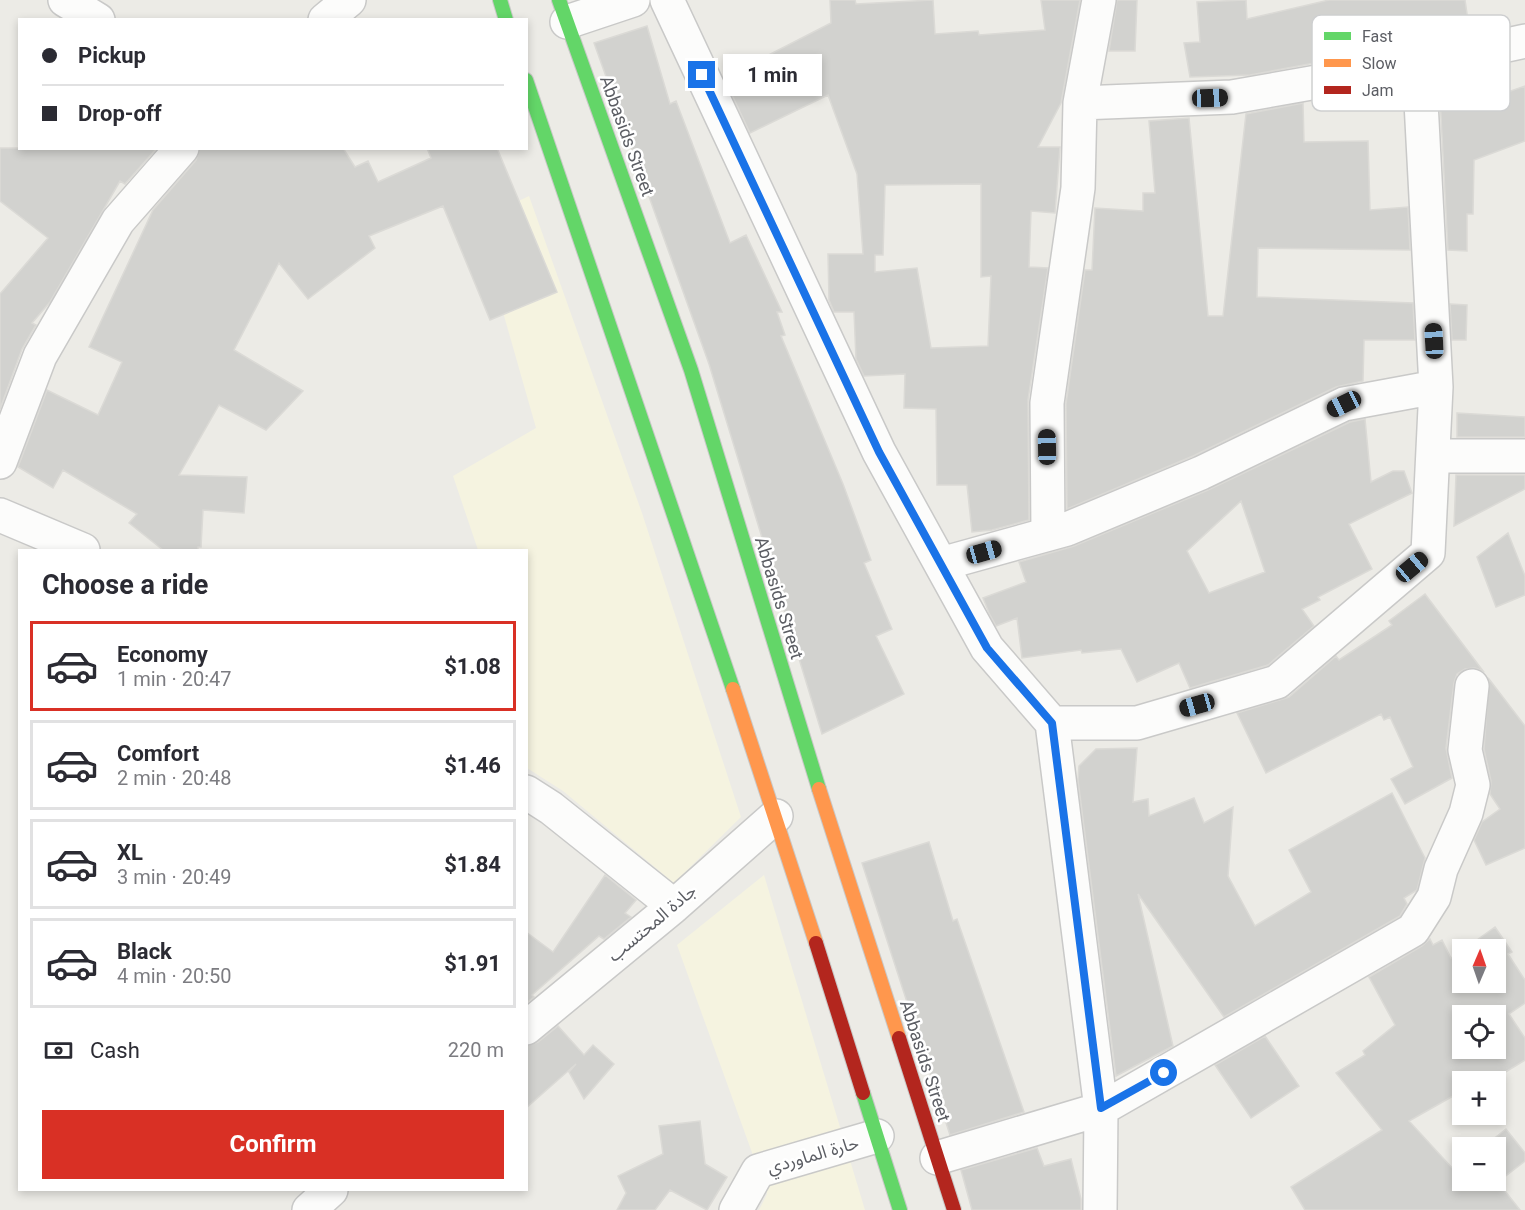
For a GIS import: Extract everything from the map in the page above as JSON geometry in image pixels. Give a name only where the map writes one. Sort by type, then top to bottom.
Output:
[{"type":"main road","points":[[500,0],[505,18]]},
{"type":"main road","name":"Abbasids Street","points":[[563,11],[691,370],[820,793],[954,1210]]},
{"type":"main road","points":[[528,86],[776,816],[900,1210]]},
{"type":"street","points":[[65,0],[95,18]]},
{"type":"street","points":[[327,18],[349,0]]},
{"type":"street","points":[[563,11],[633,0]]},
{"type":"street","points":[[666,0],[879,452],[987,648],[1052,723],[1101,1108],[1100,1210]]},
{"type":"street","points":[[1048,534],[1047,403],[1078,188],[1080,103],[1099,0]]},
{"type":"street","points":[[1510,44],[1525,41]]},
{"type":"street","points":[[1080,103],[1232,97],[1312,83]]},
{"type":"street","points":[[1052,723],[1137,723],[1277,682],[1428,553],[1436,387],[1421,111]]},
{"type":"street","points":[[0,462],[40,356],[118,221],[180,150]]},
{"type":"street","points":[[941,564],[1048,534],[1202,473],[1344,404],[1436,387]]},
{"type":"street","points":[[1433,456],[1525,456]]},
{"type":"street","points":[[0,515],[81,549]]},
{"type":"street","points":[[937,1158],[1101,1108],[1413,930],[1434,897],[1442,869],[1466,813],[1473,785],[1465,750],[1472,686]]},
{"type":"street","points":[[528,793],[551,808],[675,906]]},
{"type":"street","name":"جادة المحتسب","points":[[528,1026],[675,906],[776,816]]},
{"type":"street","name":"حارة الماوردي","points":[[736,1210],[758,1171],[877,1136]]},
{"type":"street","points":[[309,1210],[330,1191]]},
{"type":"shaded area","points":[[529,196],[642,513],[741,817],[674,883],[563,791],[528,769],[528,549],[478,549],[453,476],[536,428],[477,221]]},
{"type":"shaded area","points":[[764,875],[865,1210],[759,1210],[767,1194],[677,945]]},
{"type":"building","points":[[830,0],[855,0],[856,4],[933,0],[935,34],[978,31],[979,35],[1045,30],[1041,0],[1080,0],[1061,103],[1038,147],[1060,147],[1055,213],[1031,211],[1029,267],[1048,268],[1028,400],[1029,520],[992,530],[972,532],[967,485],[937,485],[936,409],[904,408],[905,374],[864,376],[856,359],[854,312],[834,312],[829,300],[828,254],[863,254],[857,174],[828,95],[750,133],[724,78],[831,23]],"holes":[[[981,184],[981,277],[991,276],[988,346],[931,348],[917,268],[875,272],[875,255],[883,255],[885,185]]]},
{"type":"building","points":[[1117,0],[1137,0],[1135,51],[1109,51]]},
{"type":"building","points":[[1246,0],[1247,19],[1329,0],[1465,0],[1467,15],[1312,15],[1312,63],[1250,75],[1190,77],[1184,43],[1200,42],[1197,2]]},
{"type":"building","points":[[647,26],[670,104],[676,101],[730,243],[746,235],[782,312],[777,312],[785,335],[781,336],[843,484],[871,560],[864,563],[892,629],[876,636],[904,694],[822,734],[709,364],[594,43]]},
{"type":"building","points":[[1525,86],[1525,141],[1474,160],[1473,214],[1467,214],[1467,251],[1448,250],[1441,111],[1510,111],[1510,91]]},
{"type":"building","points":[[1303,103],[1304,142],[1368,141],[1370,210],[1408,207],[1410,250],[1258,248],[1257,297],[1413,303],[1415,340],[1364,340],[1363,381],[1336,387],[1193,456],[1067,509],[1066,404],[1085,270],[1092,270],[1095,208],[1143,211],[1143,193],[1155,193],[1149,121],[1189,118],[1208,316],[1223,316],[1246,114]]},
{"type":"building","points":[[0,148],[155,150],[125,184],[120,181],[50,302],[32,323],[36,325],[22,349],[0,409],[0,294],[48,238],[0,201]]},
{"type":"building","points":[[199,150],[344,150],[355,167],[368,161],[378,182],[431,158],[428,150],[498,150],[557,292],[490,320],[443,206],[369,236],[375,248],[308,299],[279,263],[234,350],[303,391],[266,430],[219,405],[179,475],[247,477],[244,513],[203,510],[201,547],[198,549],[162,549],[129,523],[137,514],[63,470],[53,488],[18,467],[47,390],[98,415],[122,362],[89,347],[153,210],[196,160]]},
{"type":"building","points":[[1450,304],[1467,305],[1466,340],[1452,340]]},
{"type":"building","points":[[1457,413],[1525,417],[1525,437],[1457,437]]},
{"type":"building","points":[[1365,419],[1371,482],[1393,471],[1404,471],[1412,493],[1349,524],[1372,569],[1318,597],[1320,600],[1302,609],[1314,626],[1268,665],[1190,688],[1179,663],[1137,682],[1121,649],[1082,653],[1081,650],[1022,658],[1017,618],[996,626],[983,598],[1026,582],[1019,562],[1074,546],[1208,490],[1350,422]],"holes":[[[1241,501],[1265,572],[1209,593],[1187,551]]]},
{"type":"building","points":[[1456,475],[1525,475],[1525,489],[1454,526]]},
{"type":"building","points":[[1508,533],[1525,576],[1525,595],[1496,607],[1477,557]]},
{"type":"building","points":[[1425,594],[1483,671],[1475,668],[1465,669],[1457,674],[1454,683],[1446,748],[1452,778],[1405,804],[1391,779],[1413,767],[1390,717],[1384,720],[1381,714],[1266,773],[1237,713],[1289,697],[1336,656],[1339,660],[1392,625],[1389,621]]},
{"type":"building","points":[[1489,679],[1525,726],[1525,848],[1486,865],[1474,840],[1482,822],[1500,809],[1490,794],[1491,781],[1484,749]]},
{"type":"building","points":[[1137,748],[1133,802],[1148,799],[1149,816],[1194,798],[1204,823],[1233,807],[1228,876],[1255,926],[1311,892],[1289,850],[1392,793],[1425,858],[1417,890],[1404,898],[1407,904],[1400,916],[1224,1017],[1138,894],[1173,1046],[1116,1076],[1078,780],[1079,766],[1096,749]]},
{"type":"building","points":[[929,842],[953,921],[957,919],[1024,1112],[950,1135],[862,863]]},
{"type":"building","points":[[605,875],[636,900],[625,913],[631,917],[604,939],[599,936],[532,995],[534,997],[528,1002],[528,933],[553,952]]},
{"type":"building","points":[[1495,927],[1503,939],[1478,939]]},
{"type":"building","points":[[1430,939],[1433,945],[1442,940],[1451,958],[1452,993],[1506,993],[1506,943],[1512,952],[1508,954],[1525,980],[1525,1003],[1509,1014],[1525,1038],[1525,1060],[1506,1072],[1452,1071],[1452,1097],[1409,1121],[1452,1168],[1452,1191],[1505,1191],[1520,1210],[1305,1210],[1291,1187],[1382,1130],[1336,1073],[1365,1055],[1363,1051],[1395,1025],[1369,977]]},
{"type":"building","points":[[558,1026],[584,1055],[593,1045],[614,1064],[584,1099],[569,1072],[576,1064],[528,1106],[528,1045],[538,1042]]},
{"type":"building","points":[[1265,1036],[1299,1086],[1251,1118],[1215,1065]]},
{"type":"building","points":[[700,1121],[705,1164],[727,1177],[707,1210],[670,1190],[655,1210],[617,1210],[626,1193],[618,1176],[663,1154],[659,1126]]},
{"type":"building","points":[[1506,1129],[1525,1153],[1525,1161],[1506,1176],[1506,1137],[1496,1137]]},
{"type":"building","points":[[1037,1148],[1044,1166],[1071,1159],[1081,1199],[1081,1210],[972,1210],[961,1170]]},
{"type":"traffic: fast","points":[[500,0],[505,18]]},
{"type":"traffic: fast","points":[[559,0],[691,370],[819,789]]},
{"type":"traffic: fast","points":[[528,86],[733,689]]},
{"type":"traffic: fast","points":[[863,1093],[900,1210]]},
{"type":"traffic: slow","points":[[733,689],[816,943]]},
{"type":"traffic: slow","points":[[819,789],[899,1038]]},
{"type":"traffic: jam","points":[[816,943],[863,1093]]},
{"type":"traffic: jam","points":[[899,1038],[954,1210]]},
{"type":"route","points":[[702,75],[879,452],[987,648],[1052,723],[1101,1108],[1164,1073]]}]
